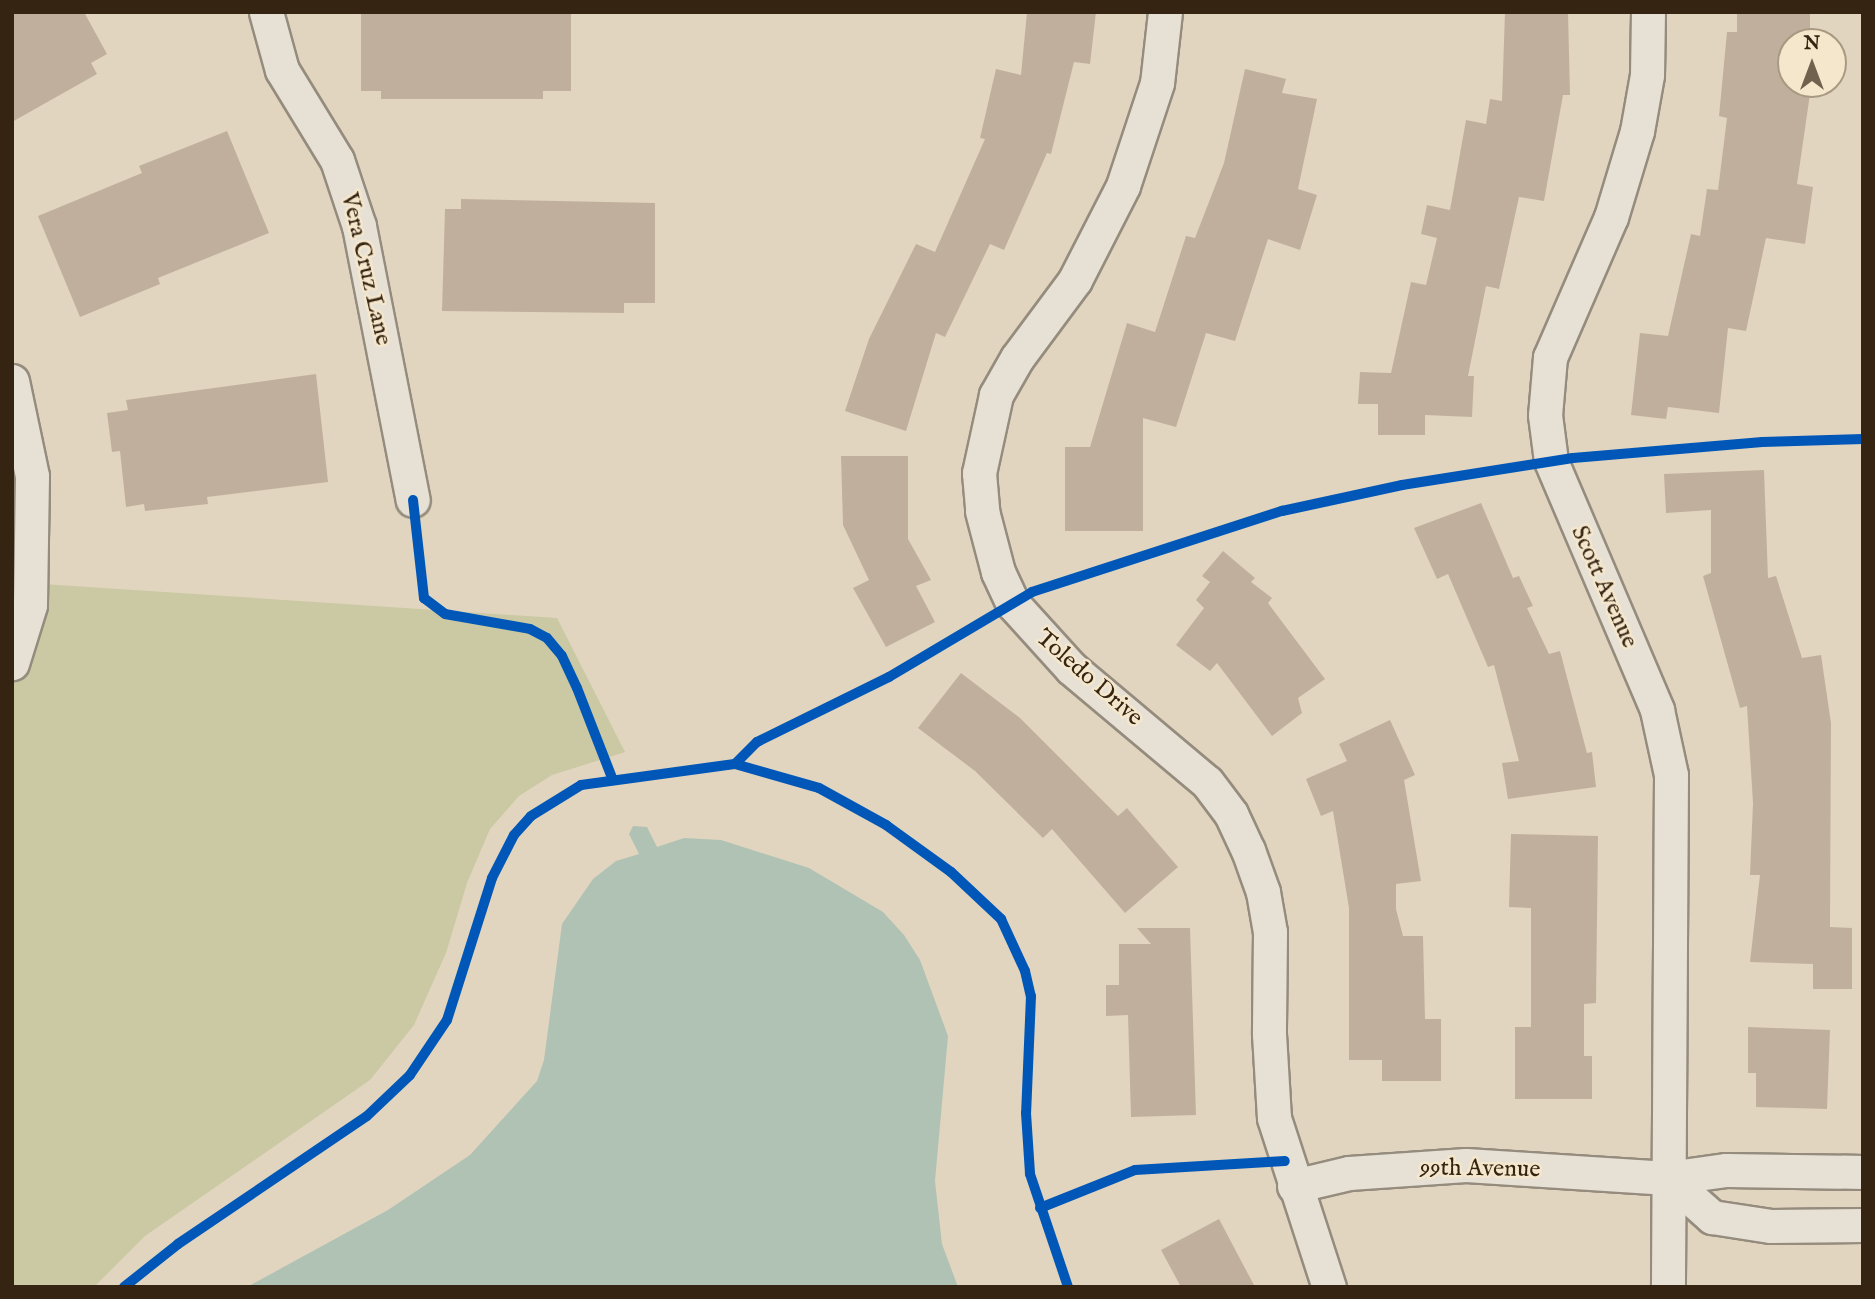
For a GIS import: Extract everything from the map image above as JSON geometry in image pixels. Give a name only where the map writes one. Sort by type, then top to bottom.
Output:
[{"type":"street","name":"Vera Cruz Lane","points":[[266,12],[282,70],[337,160],[359,226],[413,500]]},
{"type":"street","name":"Toledo Drive","points":[[1165,12],[1157,83],[1123,186],[1075,280],[1017,358],[996,395],[979,473],[982,511],[998,572],[1013,604],[1071,668],[1207,782],[1231,814],[1248,850],[1263,892],[1270,932],[1270,1075],[1274,1118],[1329,1287]]},
{"type":"street","name":"Scott Avenue","points":[[1648,12],[1647,75],[1637,131],[1611,217],[1550,357],[1545,415],[1551,461],[1657,710],[1671,775],[1668,1287]]},
{"type":"street","points":[[12,381],[32,476],[30,605],[12,663]]},
{"type":"street","name":"99th Avenue","points":[[1294,1186],[1349,1173],[1466,1165],[1668,1178],[1726,1170],[1863,1172]]},
{"type":"street","points":[[1668,1178],[1712,1217],[1771,1226],[1863,1225]]},
{"type":"green space","points":[[12,582],[557,618],[625,752],[552,775],[519,796],[490,829],[467,883],[446,953],[414,1025],[370,1080],[145,1236],[94,1287],[12,1287]]},
{"type":"shaded area","points":[[633,826],[647,827],[657,847],[684,838],[721,840],[809,868],[883,912],[904,935],[920,960],[948,1036],[935,1181],[942,1244],[958,1287],[247,1287],[388,1210],[470,1155],[537,1081],[544,1060],[562,924],[593,879],[616,861],[639,854],[629,834]]},
{"type":"building","points":[[12,12],[84,12],[107,54],[91,63],[97,74],[12,122]]},
{"type":"building","points":[[361,12],[571,12],[571,91],[543,91],[543,99],[381,99],[381,91],[361,91]]},
{"type":"building","points":[[1027,12],[1096,12],[1090,64],[1074,62],[1051,154],[1047,153],[1004,250],[990,244],[945,337],[936,333],[906,431],[845,411],[869,339],[916,244],[935,252],[985,139],[980,138],[996,69],[1021,75]]},
{"type":"building","points":[[1505,12],[1568,12],[1570,95],[1563,95],[1544,201],[1519,197],[1499,289],[1486,286],[1468,376],[1474,376],[1472,417],[1425,415],[1425,435],[1378,435],[1378,404],[1358,404],[1360,372],[1391,373],[1411,282],[1426,285],[1437,238],[1421,234],[1427,205],[1450,210],[1466,120],[1486,124],[1490,99],[1502,101]]},
{"type":"building","points":[[1737,12],[1810,12],[1810,28],[1777,28],[1777,98],[1809,98],[1797,184],[1813,187],[1805,244],[1766,238],[1746,331],[1728,328],[1719,413],[1668,407],[1666,419],[1631,415],[1640,333],[1668,336],[1691,234],[1700,236],[1707,189],[1718,190],[1727,118],[1719,116],[1727,32],[1737,32]]},
{"type":"building","points":[[1245,69],[1286,79],[1282,93],[1317,99],[1298,189],[1317,195],[1300,250],[1268,239],[1235,341],[1206,333],[1176,427],[1143,418],[1143,531],[1065,531],[1065,447],[1090,447],[1127,323],[1155,332],[1186,236],[1195,238],[1224,163]]},
{"type":"building","points":[[227,131],[269,233],[158,278],[160,284],[80,317],[38,216],[142,173],[139,166]]},
{"type":"building","points":[[461,199],[655,203],[655,303],[624,303],[624,313],[442,311],[445,209],[461,209]]},
{"type":"building","points":[[316,374],[328,482],[207,497],[208,504],[145,511],[144,504],[126,507],[120,451],[112,452],[107,413],[128,410],[126,400]]},
{"type":"building","points":[[841,456],[908,456],[908,539],[931,580],[916,586],[935,622],[886,647],[853,588],[869,580],[843,525]]},
{"type":"building","points":[[1764,470],[1768,578],[1776,576],[1802,658],[1821,655],[1831,723],[1830,927],[1852,928],[1852,989],[1813,989],[1813,964],[1750,962],[1760,875],[1750,875],[1753,803],[1747,706],[1740,708],[1703,576],[1711,573],[1711,510],[1666,513],[1664,474]]},
{"type":"building","points":[[1481,503],[1513,578],[1519,576],[1533,606],[1527,608],[1549,654],[1560,651],[1587,753],[1592,752],[1596,787],[1508,799],[1502,763],[1519,761],[1494,665],[1488,667],[1448,574],[1437,579],[1414,528]]},
{"type":"building","points":[[1223,551],[1255,578],[1251,582],[1272,598],[1268,603],[1325,679],[1298,698],[1302,713],[1272,736],[1217,663],[1210,671],[1176,645],[1204,608],[1196,600],[1210,582],[1202,576]]},
{"type":"building","points":[[961,673],[1020,718],[1118,816],[1127,808],[1178,867],[1125,913],[1052,829],[1043,838],[975,771],[918,728]]},
{"type":"building","points":[[1390,720],[1415,775],[1404,780],[1421,881],[1396,884],[1396,909],[1403,936],[1423,936],[1425,1019],[1441,1019],[1441,1081],[1382,1081],[1382,1060],[1349,1060],[1349,908],[1333,811],[1321,816],[1306,779],[1347,761],[1339,744]]},
{"type":"building","points":[[1511,834],[1598,836],[1596,1003],[1584,1004],[1584,1056],[1592,1056],[1592,1099],[1515,1099],[1515,1027],[1531,1027],[1531,908],[1509,907]]},
{"type":"building","points":[[1137,928],[1190,928],[1196,1115],[1131,1117],[1128,1015],[1106,1016],[1106,985],[1119,985],[1119,944],[1151,944]]},
{"type":"building","points":[[1748,1027],[1830,1030],[1827,1109],[1756,1107],[1756,1073],[1748,1073]]},
{"type":"building","points":[[1219,1219],[1255,1287],[1181,1287],[1161,1250]]},
{"type":"cycle path","points":[[735,764],[757,742],[889,677],[1032,592],[1282,511],[1402,485],[1573,458],[1762,442],[1863,439]]},
{"type":"cycle path","points":[[413,500],[424,598],[445,614],[530,629],[547,638],[562,656],[577,688],[612,778]]},
{"type":"cycle path","points":[[124,1287],[178,1244],[367,1116],[410,1075],[447,1020],[492,878],[514,835],[531,816],[581,785],[735,764],[819,788],[886,825],[951,872],[1001,919],[1025,971],[1031,996],[1026,1113],[1030,1174],[1068,1287]]},
{"type":"cycle path","points":[[1040,1208],[1135,1170],[1285,1161]]}]
